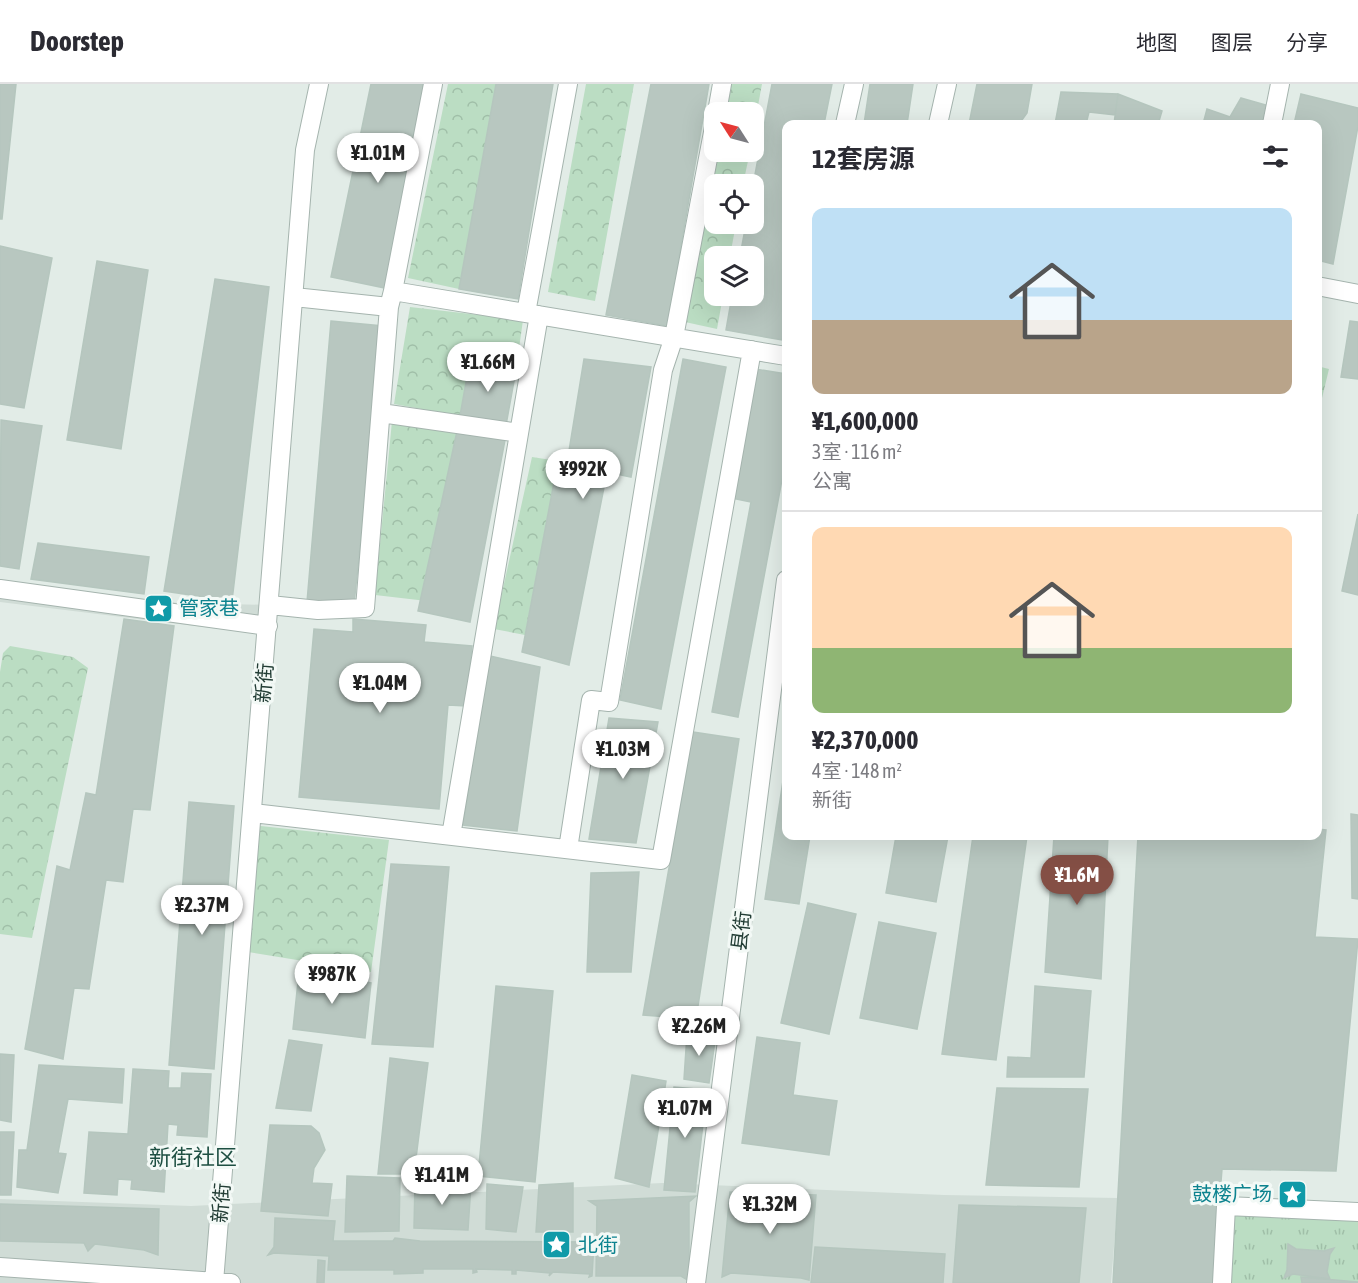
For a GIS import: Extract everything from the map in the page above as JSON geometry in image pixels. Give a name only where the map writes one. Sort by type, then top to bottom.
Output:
[{"type":"street","name":"新街","points":[[214,1282],[305,150],[320,84]]},
{"type":"street","points":[[270,605],[318,610],[366,608],[391,299],[433,84]]},
{"type":"street","points":[[451,836],[519,433],[532,314],[568,84]]},
{"type":"street","points":[[719,102],[722,84]]},
{"type":"street","points":[[846,120],[854,84]]},
{"type":"street","points":[[939,120],[947,84]]},
{"type":"street","points":[[1273,120],[1280,84]]},
{"type":"street","points":[[567,849],[591,700],[609,702],[663,370],[674,337],[707,162]]},
{"type":"street","points":[[1322,287],[1358,294]]},
{"type":"street","points":[[294,297],[391,299],[532,314],[782,355]]},
{"type":"street","points":[[253,813],[662,860],[752,350]]},
{"type":"street","points":[[381,412],[519,433]]},
{"type":"street","points":[[0,589],[268,626]]},
{"type":"street","name":"县街","points":[[696,1283],[782,611]]},
{"type":"street","points":[[1222,1283],[1226,1206],[1358,1212]]},
{"type":"street","points":[[0,1267],[231,1283]]},
{"type":"shaded area","name":"管家巷","points":[[0,580],[149,602],[270,605],[268,635],[0,602]]},
{"type":"shaded area","name":"北街","points":[[662,1183],[944,1195],[1118,1198],[1111,1283],[0,1283],[0,1199],[191,1206]]},
{"type":"green space","points":[[448,84],[496,84],[459,289],[408,278]]},
{"type":"green space","points":[[586,84],[634,84],[595,301],[548,292]]},
{"type":"green space","points":[[729,84],[762,84],[759,102],[726,102]]},
{"type":"green space","points":[[715,162],[748,162],[745,174],[713,174]]},
{"type":"green space","points":[[704,221],[704,234],[734,234],[732,246],[704,246],[704,306],[721,306],[717,329],[685,322]]},
{"type":"green space","points":[[410,307],[523,320],[516,370],[470,361],[460,416],[394,404]]},
{"type":"green space","points":[[1322,367],[1329,369],[1322,398]]},
{"type":"green space","points":[[392,421],[471,434],[444,603],[375,595]]},
{"type":"green space","points":[[532,457],[558,461],[525,635],[494,629]]},
{"type":"green space","points":[[10,646],[73,657],[88,668],[32,938],[0,934],[0,672],[3,653]]},
{"type":"green space","points":[[252,825],[389,840],[371,972],[242,951]]},
{"type":"green space","points":[[1226,1206],[1358,1212],[1358,1283],[1222,1283]]},
{"type":"building","points":[[0,84],[16,84],[2,219],[0,219]]},
{"type":"building","points":[[371,84],[424,84],[385,288],[331,277]]},
{"type":"building","points":[[496,84],[553,84],[518,299],[459,289]]},
{"type":"building","points":[[651,84],[709,84],[706,102],[704,102],[667,326],[606,315]]},
{"type":"building","points":[[772,84],[832,84],[825,120],[782,120],[782,340],[726,330],[730,306],[764,306],[764,246],[742,246],[744,234],[764,234],[764,174],[755,174],[757,162],[764,162],[764,127]]},
{"type":"building","points":[[870,84],[913,84],[908,120],[865,120]]},
{"type":"building","points":[[977,84],[1032,84],[1027,113],[1022,120],[970,120]]},
{"type":"building","points":[[1061,92],[1118,94],[1115,115],[1089,112],[1087,120],[1056,120]]},
{"type":"building","points":[[1118,94],[1162,111],[1159,120],[1115,120]]},
{"type":"building","points":[[1301,94],[1358,108],[1358,126],[1333,264],[1322,261],[1322,120],[1295,120]]},
{"type":"building","points":[[1241,98],[1273,107],[1268,120],[1204,120],[1207,109],[1230,117]]},
{"type":"building","points":[[0,246],[52,258],[24,408],[0,404]]},
{"type":"building","points":[[97,261],[148,270],[121,449],[67,440]]},
{"type":"building","points":[[215,279],[269,287],[232,601],[164,591]]},
{"type":"building","points":[[331,321],[383,326],[354,604],[307,602]]},
{"type":"building","points":[[1350,321],[1358,322],[1358,379],[1341,377]]},
{"type":"building","points":[[584,359],[651,367],[631,477],[607,472],[569,665],[522,652],[558,461],[567,463]]},
{"type":"building","points":[[683,359],[726,367],[661,709],[620,700]]},
{"type":"building","points":[[470,360],[516,370],[506,425],[460,416]]},
{"type":"building","points":[[755,369],[782,373],[782,480],[738,717],[712,712],[751,502],[731,498]]},
{"type":"building","points":[[1,420],[42,426],[19,569],[0,566]]},
{"type":"building","points":[[457,431],[505,440],[470,622],[418,611]]},
{"type":"building","points":[[1358,514],[1358,595],[1342,591]]},
{"type":"building","points":[[38,543],[149,557],[144,594],[31,579]]},
{"type":"building","points":[[124,619],[174,626],[150,810],[133,809],[123,882],[106,880],[89,989],[74,988],[63,1059],[25,1049],[57,866],[70,870],[86,793],[96,795]]},
{"type":"building","points":[[353,619],[426,625],[424,642],[472,646],[466,706],[448,705],[439,809],[299,797],[314,629],[353,632]]},
{"type":"building","points":[[490,656],[540,667],[517,831],[463,825]]},
{"type":"building","points":[[609,718],[658,722],[636,843],[589,839]]},
{"type":"building","points":[[693,732],[739,739],[696,1019],[643,1015]]},
{"type":"building","points":[[782,787],[782,840],[809,840],[799,904],[765,899]]},
{"type":"building","points":[[189,802],[234,806],[214,1069],[169,1065]]},
{"type":"building","points":[[1351,814],[1358,815],[1358,899],[1352,898]]},
{"type":"building","points":[[1322,830],[1326,830],[1315,937],[1358,939],[1336,1171],[1222,1169],[1213,1283],[1113,1283],[1138,840],[1322,840]]},
{"type":"building","points":[[895,840],[947,840],[936,902],[886,893]]},
{"type":"building","points":[[972,840],[1026,840],[996,1060],[942,1054]]},
{"type":"building","points":[[1054,840],[1108,840],[1101,979],[1045,972]]},
{"type":"building","points":[[391,864],[449,867],[433,1047],[372,1044]]},
{"type":"building","points":[[639,872],[631,972],[587,972],[591,873]]},
{"type":"building","points":[[808,903],[856,914],[829,1034],[781,1023]]},
{"type":"building","points":[[879,922],[936,933],[917,1029],[860,1018]]},
{"type":"building","points":[[299,972],[371,983],[365,1038],[293,1029]]},
{"type":"building","points":[[496,986],[553,991],[535,1182],[478,1176]]},
{"type":"building","points":[[1035,986],[1091,991],[1084,1077],[1007,1077],[1008,1057],[1031,1058]]},
{"type":"building","points":[[687,1034],[716,1034],[709,1083],[684,1079]]},
{"type":"building","points":[[757,1037],[800,1043],[793,1095],[837,1101],[829,1155],[742,1143]]},
{"type":"building","points":[[289,1040],[322,1045],[311,1111],[276,1108]]},
{"type":"building","points":[[0,1054],[14,1055],[11,1122],[0,1120]]},
{"type":"building","points":[[390,1058],[428,1063],[414,1174],[378,1174]]},
{"type":"building","points":[[39,1065],[124,1069],[122,1103],[68,1099],[58,1153],[66,1154],[58,1193],[17,1187],[19,1150],[27,1150]]},
{"type":"building","points":[[133,1069],[169,1071],[168,1088],[181,1088],[182,1073],[211,1074],[207,1137],[177,1135],[178,1125],[168,1124],[164,1192],[131,1189],[132,1180],[118,1179],[117,1195],[84,1193],[89,1132],[128,1134]]},
{"type":"building","points":[[632,1075],[666,1081],[649,1187],[615,1178]]},
{"type":"building","points":[[674,1087],[707,1090],[695,1192],[664,1190]]},
{"type":"building","points":[[997,1088],[1088,1089],[1079,1187],[986,1185]]},
{"type":"building","points":[[270,1125],[311,1126],[319,1133],[325,1150],[314,1168],[312,1183],[332,1184],[328,1216],[261,1211]]},
{"type":"building","points":[[0,1132],[14,1132],[11,1195],[0,1195]]},
{"type":"building","points":[[347,1176],[400,1178],[399,1231],[345,1232]]},
{"type":"building","points":[[415,1183],[471,1184],[468,1230],[414,1228]]},
{"type":"building","points":[[573,1183],[573,1232],[536,1232],[539,1185]]},
{"type":"building","points":[[487,1184],[523,1187],[516,1232],[486,1229]]},
{"type":"building","points":[[730,1192],[816,1195],[809,1280],[731,1273],[722,1277]]},
{"type":"building","points":[[696,1196],[689,1202],[689,1281],[681,1276],[596,1276],[597,1206],[589,1201]]},
{"type":"building","points":[[0,1204],[159,1209],[158,1255],[144,1250],[95,1244],[88,1251],[84,1243],[0,1241]]},
{"type":"building","points":[[959,1205],[1086,1208],[1079,1283],[953,1283]]},
{"type":"building","points":[[275,1218],[335,1221],[333,1241],[393,1241],[395,1238],[420,1241],[594,1242],[592,1276],[553,1272],[549,1276],[550,1273],[516,1270],[516,1274],[512,1274],[512,1270],[476,1269],[477,1272],[473,1273],[473,1269],[423,1269],[423,1273],[394,1274],[394,1270],[328,1270],[329,1256],[274,1253],[268,1255],[274,1247]]},
{"type":"building","points":[[1288,1244],[1296,1249],[1324,1251],[1334,1248],[1330,1254],[1327,1272],[1330,1279],[1293,1274],[1284,1278],[1287,1270]]},
{"type":"building","points":[[815,1247],[945,1254],[943,1283],[811,1283]]},
{"type":"building","points":[[318,1260],[325,1261],[324,1283],[317,1283]]},
{"type":"building","points":[[1301,1277],[1358,1282],[1358,1283],[1302,1283]]},
{"type":"place","name":"管家巷","points":[[158,608]]},
{"type":"place","name":"鼓楼广场","points":[[1293,1194]]},
{"type":"place","name":"北街","points":[[557,1245]]},
{"type":"district","name":"新街社区","points":[[193,1157]]}]
